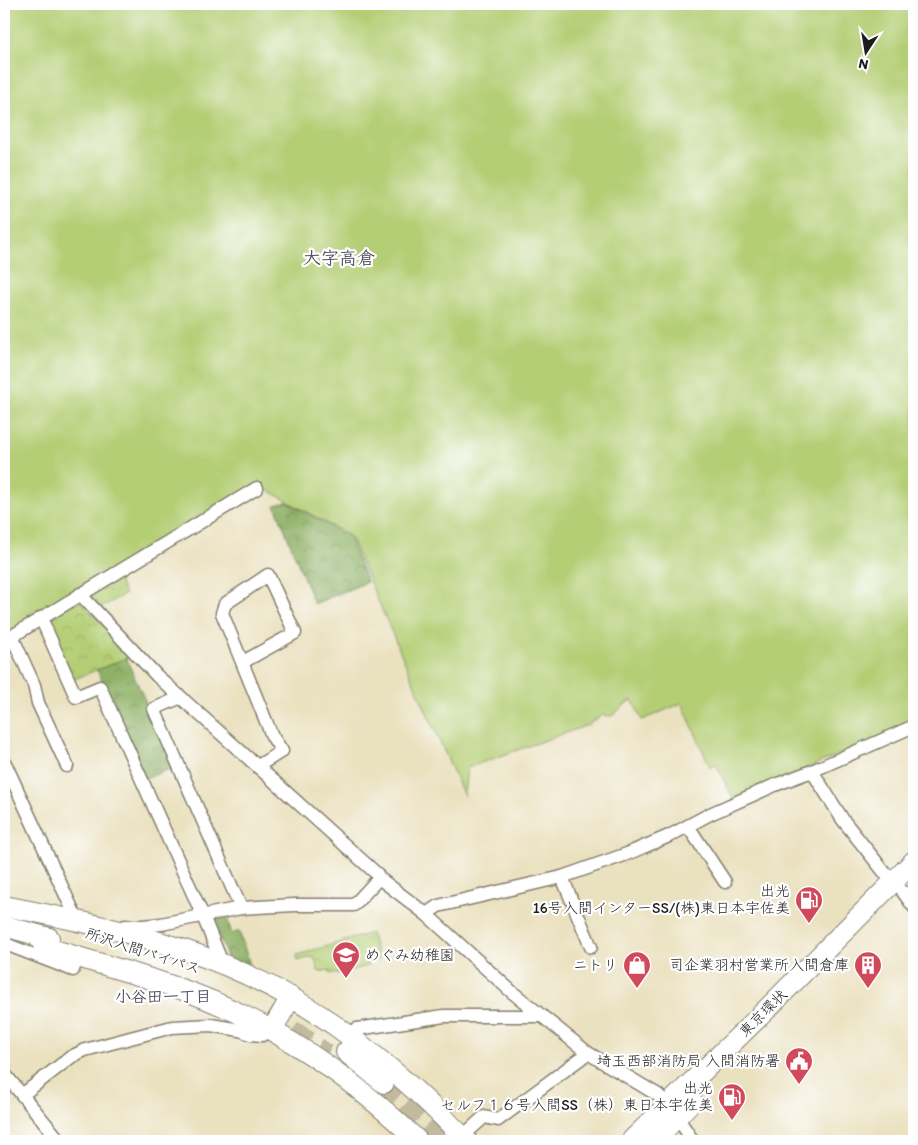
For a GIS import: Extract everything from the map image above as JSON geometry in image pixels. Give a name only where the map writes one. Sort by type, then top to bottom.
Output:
[{"type":"highway","name":"東京環状","points":[[631,1141],[673,1111],[906,891],[914,861]]},
{"type":"highway","points":[[4,907],[77,925],[106,926],[194,952],[222,963],[330,1067],[387,1091],[460,1137]]},
{"type":"highway","name":"所沢入間バイパス","points":[[77,925],[224,978],[275,1015]]},
{"type":"highway","name":"所沢入間バイパス","points":[[4,926],[150,966],[201,983],[275,1015]]},
{"type":"highway","points":[[37,935],[45,947],[170,985],[210,1001],[275,1015],[344,1050],[387,1091],[418,1141]]},
{"type":"highway","points":[[344,1050],[387,1091]]},
{"type":"highway","name":"東京環状","points":[[654,1141],[673,1111]]},
{"type":"street","points":[[67,766],[38,702],[34,686],[8,638],[257,488]]},
{"type":"street","points":[[243,662],[296,633],[268,576],[225,604],[222,613],[272,736],[282,751],[258,766]]},
{"type":"street","points":[[80,594],[157,676],[377,874],[379,878],[426,914],[512,992],[588,1053],[658,1095],[673,1111],[693,1141]]},
{"type":"street","points":[[41,618],[76,697],[100,687],[203,916],[222,963]]},
{"type":"street","points":[[181,697],[154,709],[241,908]]},
{"type":"street","points":[[426,914],[438,906],[562,877],[627,854],[775,785],[812,771],[914,726]]},
{"type":"street","points":[[4,762],[74,913],[77,925]]},
{"type":"street","points":[[812,771],[843,820],[906,891]]},
{"type":"street","points":[[688,826],[725,882]]},
{"type":"street","points":[[562,877],[591,946]]},
{"type":"street","points":[[106,926],[143,926],[241,908],[354,904],[379,878]]},
{"type":"street","points":[[4,946],[8,945],[73,970],[77,957]]},
{"type":"street","points":[[22,1094],[71,1057],[85,1050],[172,1027],[211,1025],[262,1035],[275,1015]]},
{"type":"street","points":[[344,1050],[356,1029],[444,1016],[542,1016]]},
{"type":"street","points":[[460,1137],[484,1117],[498,1120],[588,1053]]},
{"type":"street","points":[[4,1073],[55,1139]]},
{"type":"green space","points":[[4,4],[914,5],[914,722],[734,800],[716,764],[710,767],[682,703],[642,720],[632,700],[612,716],[602,715],[588,725],[467,768],[464,796],[350,536],[257,484],[4,638]]},
{"type":"green space","points":[[287,502],[349,537],[367,582],[314,604],[275,505]]},
{"type":"green space","points":[[116,575],[125,594],[98,609],[88,598]]},
{"type":"green space","points":[[75,601],[81,602],[133,655],[72,680],[47,624],[50,617]]},
{"type":"green space","points":[[126,658],[175,767],[145,779],[97,670]]},
{"type":"green space","points":[[226,915],[232,934],[239,931],[251,968],[227,957],[214,923],[217,918]]},
{"type":"green space","points":[[371,933],[379,960],[368,963],[367,966],[330,974],[329,970],[318,971],[315,959],[311,957],[298,961],[297,955]]},
{"type":"tunnel","points":[[268,1013],[327,1054]]},
{"type":"tunnel","points":[[384,1083],[446,1141]]},
{"type":"place","name":"出光 16号入間インターSS/(株)東日本宇佐美","points":[[809,924]]},
{"type":"place","name":"めぐみ幼稚園","points":[[346,979]]},
{"type":"place","name":"ニトリ","points":[[637,989]]},
{"type":"place","name":"司企業羽村営業所入間倉庫","points":[[868,989]]},
{"type":"place","name":"埼玉西部消防局 入間消防署","points":[[799,1085]]},
{"type":"place","name":"出光 セルフ１６号入間SS（株）東日本宇佐美","points":[[732,1121]]},
{"type":"district","name":"大字高倉","points":[[339,258]]},
{"type":"district","name":"小谷田一丁目","points":[[163,996]]}]
